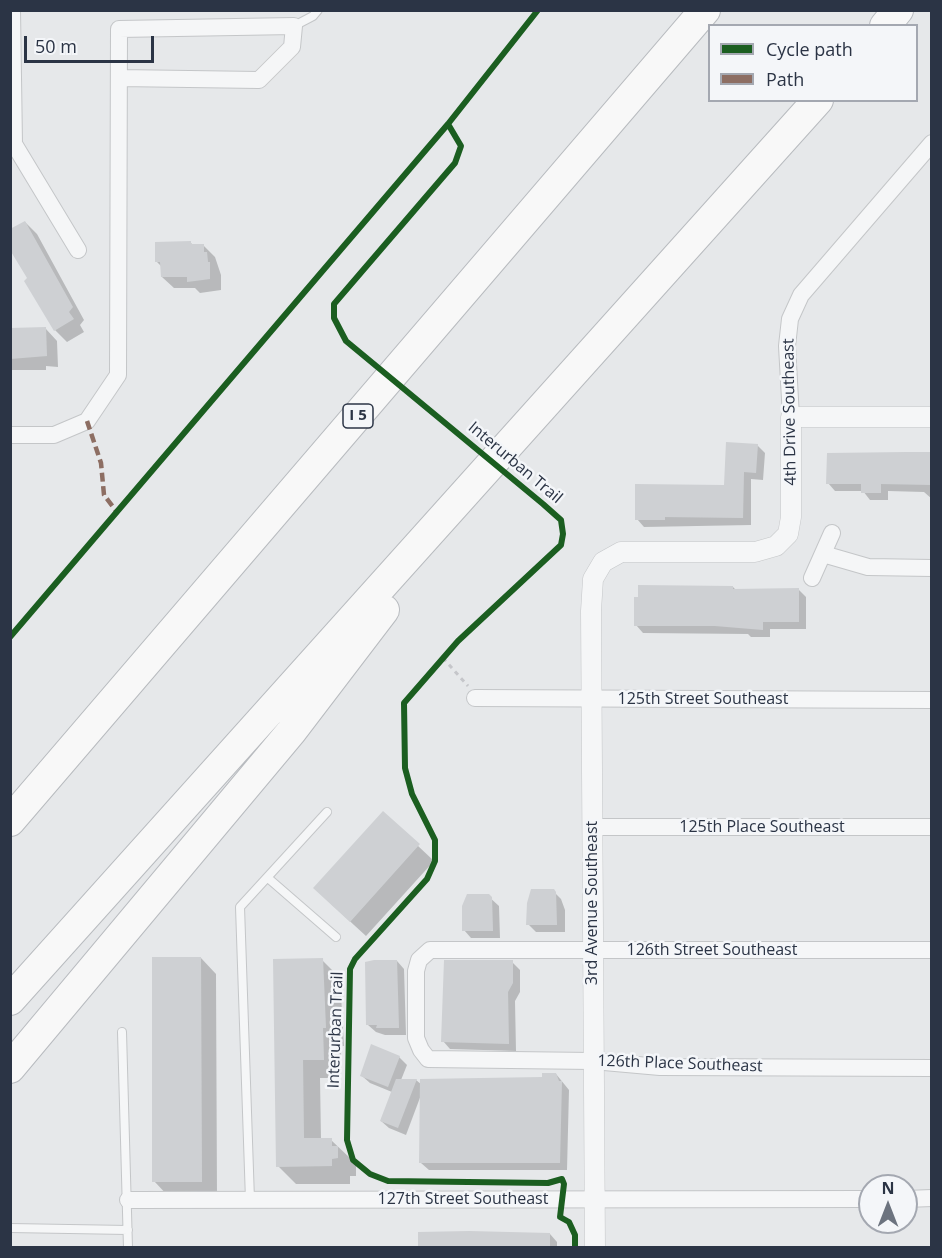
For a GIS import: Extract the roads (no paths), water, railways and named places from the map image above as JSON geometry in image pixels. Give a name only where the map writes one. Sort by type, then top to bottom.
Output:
[{"type":"highway","name":"I 5","points":[[10,821],[705,10]]},
{"type":"highway","points":[[887,24],[898,10]]},
{"type":"highway","points":[[10,1000],[816,102]]},
{"type":"highway","points":[[10,1068],[291,732],[510,443]]},
{"type":"street","points":[[12,10],[12,145],[78,249]]},
{"type":"street","points":[[10,435],[54,435],[87,421],[118,375],[119,29],[294,26],[292,47],[259,80],[119,78]]},
{"type":"street","name":"4th Drive Southeast","points":[[603,562],[621,552],[755,552],[776,546],[788,534],[792,517],[791,417],[787,346],[790,319],[801,295],[932,143]]},
{"type":"street","points":[[791,417],[932,417]]},
{"type":"street","points":[[812,578],[832,533]]},
{"type":"street","points":[[823,554],[868,567],[932,568]]},
{"type":"street","name":"3rd Avenue Southeast","points":[[595,1248],[591,699],[593,579],[603,562]]},
{"type":"street","name":"125th Street Southeast","points":[[476,698],[932,700]]},
{"type":"street","name":"125th Place Southeast","points":[[592,826],[932,826]]},
{"type":"street","name":"126th Street Southeast","points":[[428,1059],[416,1038],[416,971],[419,960],[430,950],[932,950]]},
{"type":"street","name":"126th Place Southeast","points":[[428,1059],[593,1061],[660,1067],[932,1068]]},
{"type":"street","name":"127th Street Southeast","points":[[128,1200],[858,1199]]},
{"type":"lane","points":[[294,26],[313,16],[318,10]]},
{"type":"lane","points":[[250,1200],[240,907],[327,812]]},
{"type":"lane","points":[[268,878],[336,937]]},
{"type":"lane","points":[[123,1032],[128,1248]]},
{"type":"lane","points":[[10,1228],[128,1230]]}]
